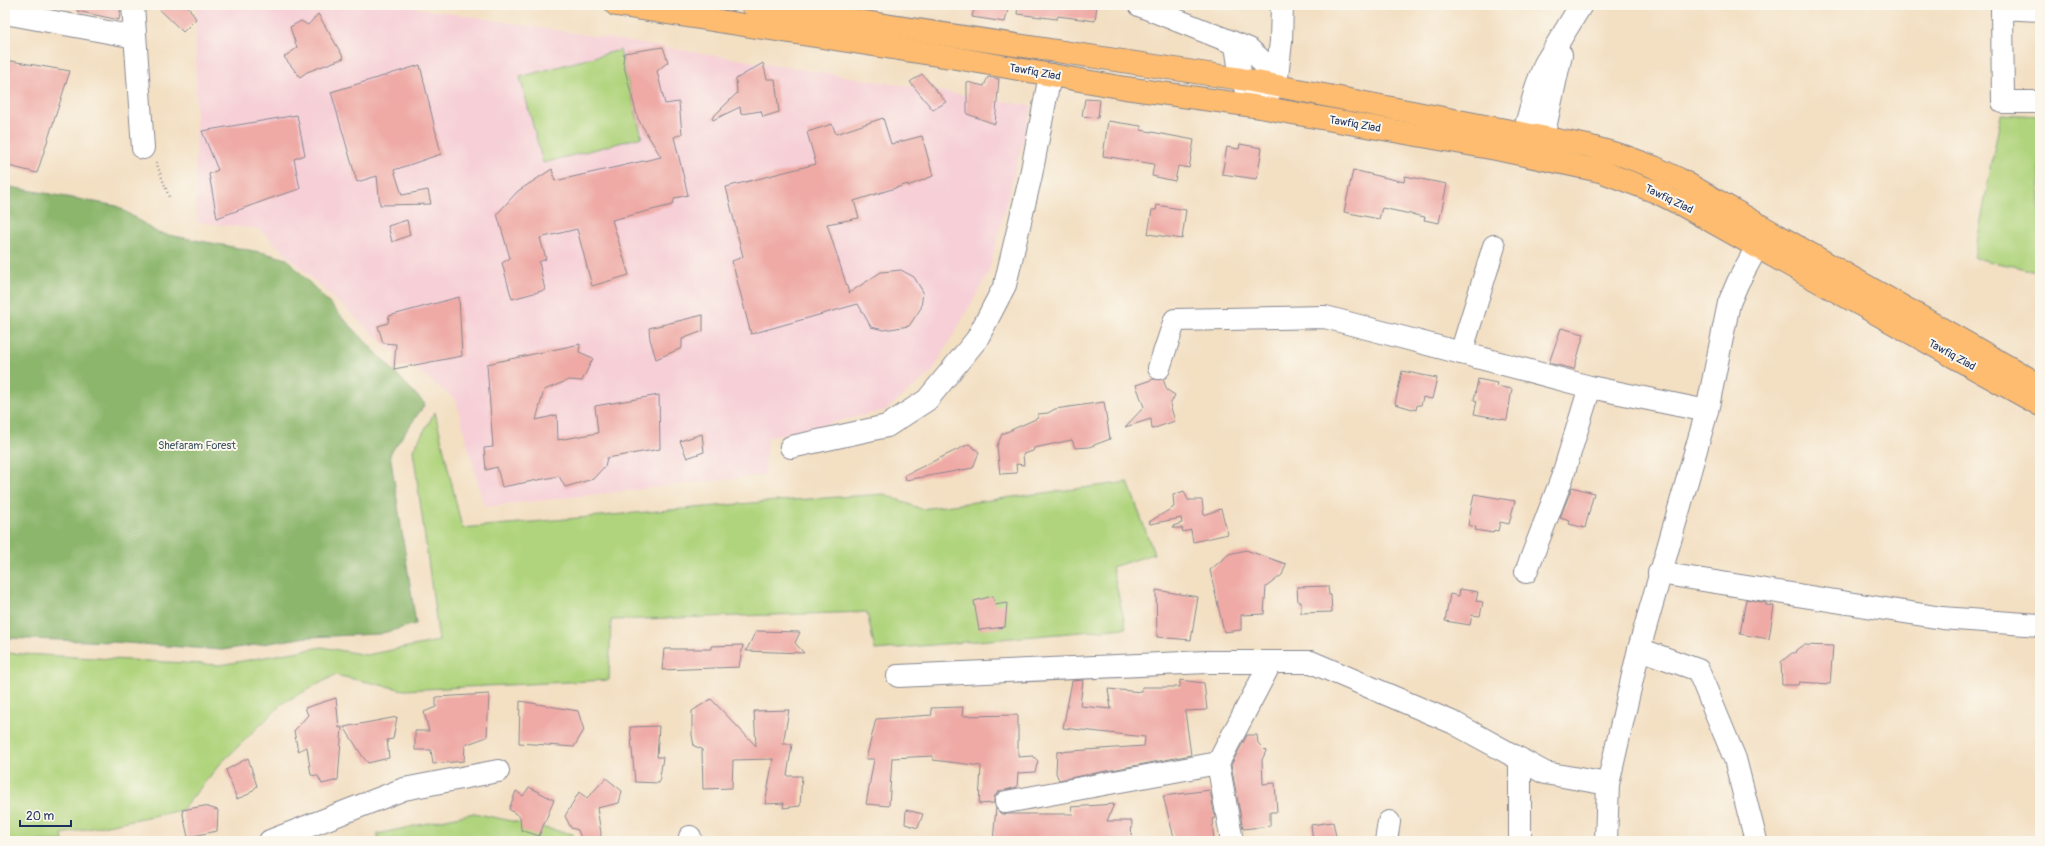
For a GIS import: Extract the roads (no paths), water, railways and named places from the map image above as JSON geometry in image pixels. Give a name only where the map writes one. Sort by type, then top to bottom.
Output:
[{"type":"main road","name":"Tawfiq Ziad","points":[[616,5],[916,51],[1125,88],[1254,106],[1529,155],[1593,169],[1630,181],[1676,202],[1761,237],[2040,385]]},
{"type":"main road","name":"Tawfiq Ziad","points":[[752,5],[1242,80],[1588,146],[1654,167],[1761,237],[2040,405]]},
{"type":"street","points":[[133,5],[143,148]]},
{"type":"street","points":[[1236,45],[1242,80],[1254,106],[1276,86],[1281,41],[1282,5]]},
{"type":"street","points":[[1142,6],[1249,49],[1262,61],[1276,86]]},
{"type":"street","points":[[1529,155],[1534,135],[1537,85],[1545,64],[1579,8]]},
{"type":"street","points":[[2040,10],[2002,8],[2003,102],[2040,102]]},
{"type":"street","points":[[5,13],[135,37]]},
{"type":"street","points":[[791,447],[887,426],[927,400],[977,339],[1005,285],[1032,175],[1050,75]]},
{"type":"street","points":[[1606,841],[1608,784],[1639,649],[1659,573],[1707,411],[1730,303],[1761,237]]},
{"type":"street","points":[[1461,353],[1494,246]]},
{"type":"street","points":[[1159,368],[1175,320],[1325,317],[1590,387],[1707,411]]},
{"type":"street","points":[[1526,572],[1562,478],[1590,387]]},
{"type":"street","points":[[1659,573],[1942,618],[2040,625]]},
{"type":"street","points":[[1639,649],[1698,670],[1735,760],[1756,841]]},
{"type":"street","points":[[898,676],[1206,662],[1311,662],[1454,723],[1545,773],[1608,784]]},
{"type":"street","points":[[1232,841],[1218,763],[1272,662]]},
{"type":"street","points":[[1520,759],[1520,841]]},
{"type":"street","points":[[1006,802],[1218,763]]},
{"type":"street","points":[[270,841],[404,789],[498,771]]},
{"type":"park label","name":"Shefaram Forest","points":[[197,445]]}]
